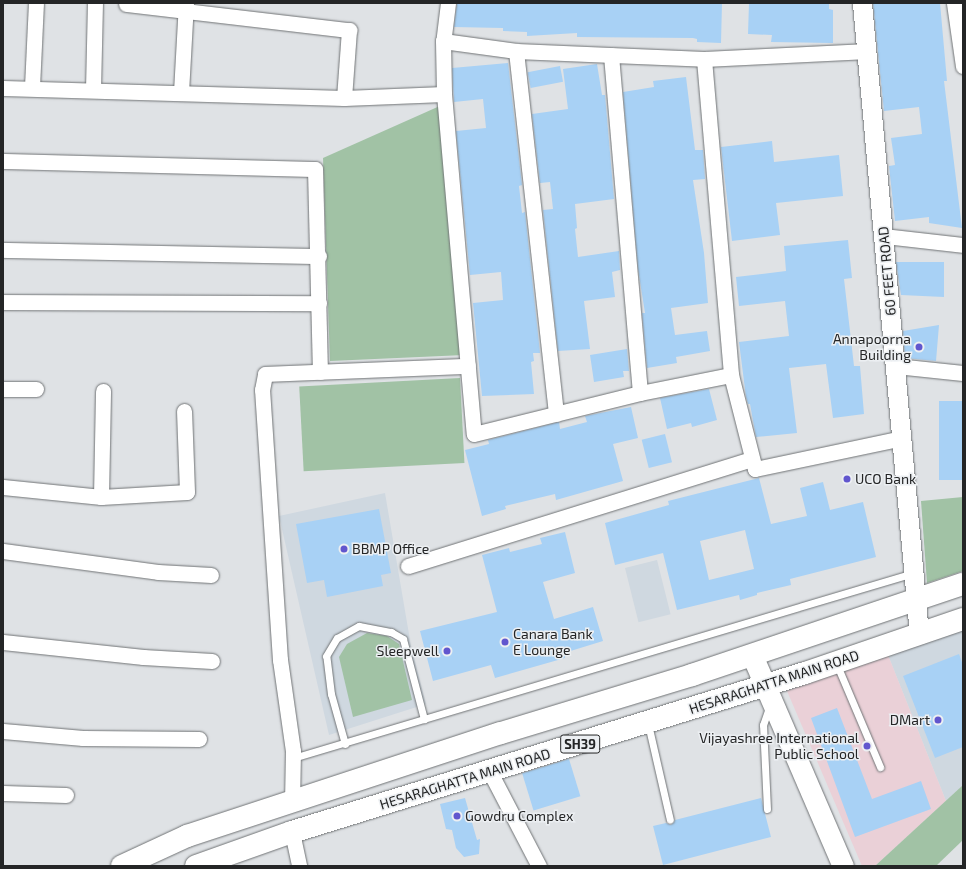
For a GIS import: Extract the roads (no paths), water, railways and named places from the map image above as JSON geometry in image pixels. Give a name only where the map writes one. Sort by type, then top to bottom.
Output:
[{"type":"main road","points":[[122,866],[187,836],[292,803],[501,733],[752,655],[963,584]]},
{"type":"main road","name":"HESARAGHATTA MAIN ROAD","points":[[196,866],[292,832],[648,722],[769,692],[836,663],[963,619]]},
{"type":"main road","points":[[752,655],[843,866]]},
{"type":"street","points":[[32,87],[36,3]]},
{"type":"street","points":[[93,90],[96,3]]},
{"type":"street","points":[[448,3],[443,41],[444,94],[474,434],[640,393],[731,375]]},
{"type":"street","name":"60 FEET ROAD","points":[[862,3],[868,51],[919,634]]},
{"type":"street","points":[[954,3],[963,66]]},
{"type":"street","points":[[126,4],[185,6],[349,30],[344,98]]},
{"type":"street","points":[[181,92],[185,6]]},
{"type":"street","points":[[443,41],[516,51],[704,59],[868,51]]},
{"type":"street","points":[[516,51],[556,414]]},
{"type":"street","points":[[611,55],[640,393]]},
{"type":"street","points":[[704,59],[731,375],[755,469],[902,438]]},
{"type":"street","points":[[3,88],[32,87],[344,98],[444,94]]},
{"type":"street","points":[[3,161],[315,169],[319,256],[320,372]]},
{"type":"street","points":[[884,236],[963,245]]},
{"type":"street","points":[[3,250],[319,256]]},
{"type":"street","points":[[3,302],[319,303]]},
{"type":"street","points":[[292,803],[293,758],[280,660],[262,390],[264,374],[468,366]]},
{"type":"street","points":[[896,366],[963,373]]},
{"type":"street","points":[[3,389],[36,389]]},
{"type":"street","points":[[100,498],[103,391]]},
{"type":"street","points":[[3,487],[100,498],[187,492],[184,411]]},
{"type":"street","points":[[408,566],[752,459]]},
{"type":"street","points":[[3,551],[158,572],[211,575]]},
{"type":"street","points":[[3,642],[143,657],[212,661]]},
{"type":"street","points":[[3,731],[83,738],[199,739]]},
{"type":"street","points":[[490,772],[539,866]]},
{"type":"street","points":[[3,793],[66,795]]},
{"type":"street","points":[[292,832],[299,866]]},
{"type":"lane","points":[[293,758],[345,744],[914,572]]},
{"type":"lane","points":[[345,744],[331,694],[326,656],[337,638],[359,626],[391,632],[403,639],[424,719]]},
{"type":"lane","points":[[836,663],[880,767]]},
{"type":"lane","points":[[767,809],[763,725],[769,692]]},
{"type":"lane","points":[[648,722],[670,820]]},
{"type":"place","name":"Annapoorna Building","points":[[919,347]]},
{"type":"place","name":"UCO Bank","points":[[847,479]]},
{"type":"place","name":"BBMP Office","points":[[344,549]]},
{"type":"place","name":"Canara Bank E Lounge","points":[[505,642]]},
{"type":"place","name":"Sleepwell","points":[[447,651]]},
{"type":"place","name":"DMart","points":[[938,720]]},
{"type":"place","name":"Vijayashree International Public School","points":[[867,746]]},
{"type":"place","name":"Gowdru Complex","points":[[457,816]]}]
